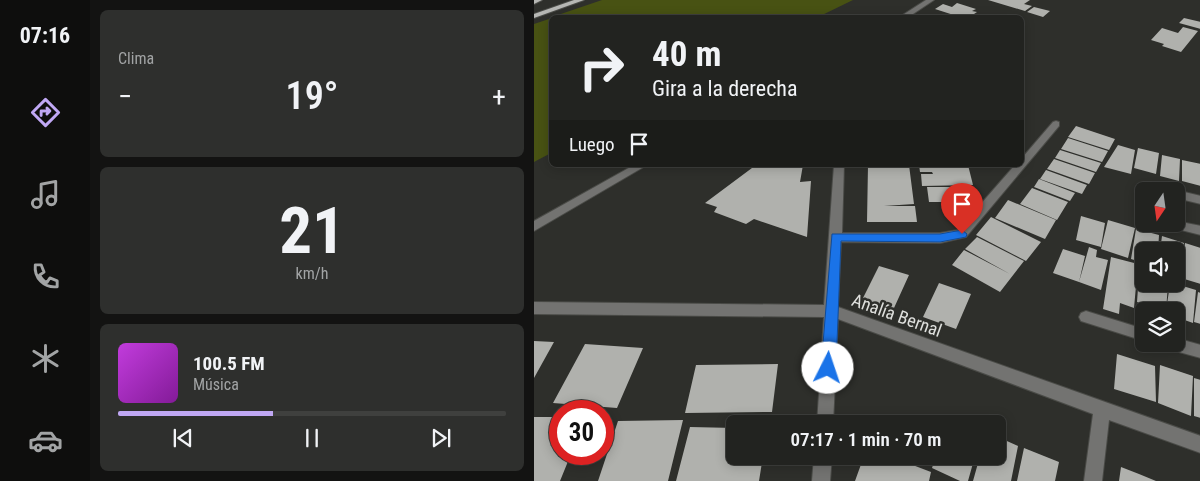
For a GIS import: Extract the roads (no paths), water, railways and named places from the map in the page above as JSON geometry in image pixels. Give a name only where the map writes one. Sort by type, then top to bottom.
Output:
[{"type":"main road","points":[[534,2],[539,0]]},
{"type":"main road","points":[[534,16],[581,0]]},
{"type":"street","points":[[905,15],[931,0]]},
{"type":"street","points":[[1024,161],[1056,124]]},
{"type":"street","points":[[534,227],[639,167]]},
{"type":"street","points":[[826,415],[840,167]]},
{"type":"street","points":[[836,237],[940,238],[962,234],[1018,167]]},
{"type":"street","points":[[1185,196],[1200,200]]},
{"type":"street","points":[[1185,228],[1200,232]]},
{"type":"street","name":"Analía Bernal","points":[[534,308],[832,311],[1200,445]]},
{"type":"street","points":[[1086,316],[1135,332]]},
{"type":"street","points":[[1185,348],[1200,352]]},
{"type":"street","points":[[1093,481],[1102,409]]},
{"type":"street","points":[[821,481],[822,465]]}]
